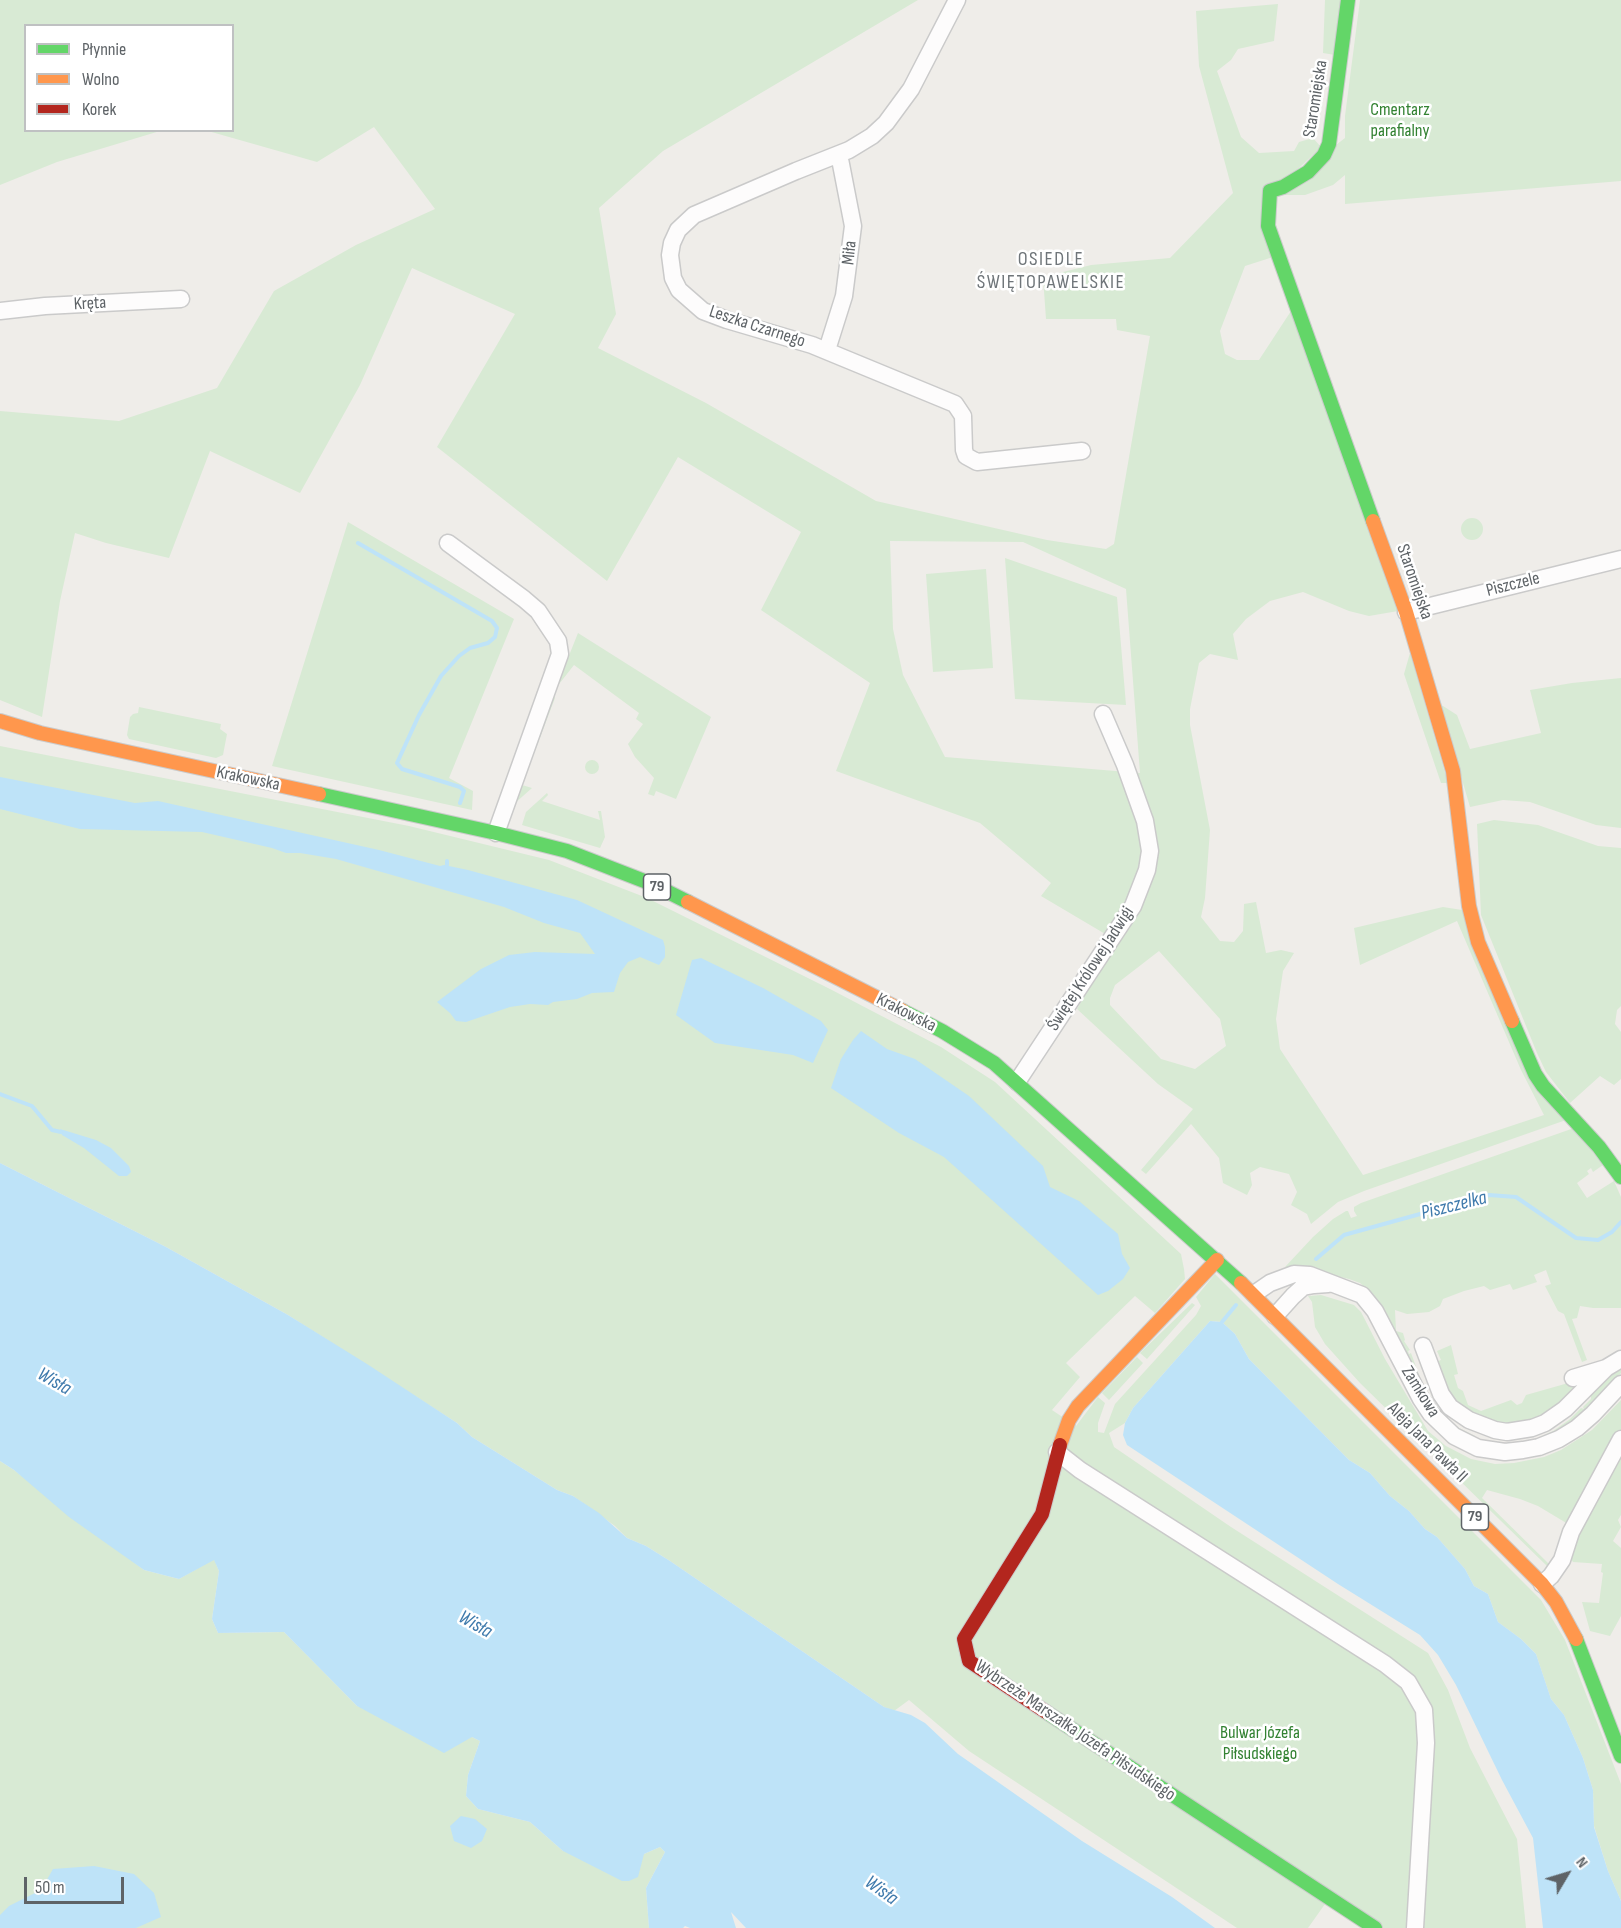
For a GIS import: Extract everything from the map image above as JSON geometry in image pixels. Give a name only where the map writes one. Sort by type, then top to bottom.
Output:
[{"type":"street","name":"Leszka Czarnego","points":[[957,0],[911,88],[899,106],[872,136],[839,154],[694,215],[678,230],[670,255],[673,278],[679,290],[703,311],[826,350],[955,404],[963,416],[966,456],[977,462],[1082,451]]},
{"type":"street","name":"Staromiejska","points":[[1348,0],[1329,144],[1324,155],[1308,172],[1283,187],[1270,191],[1268,210],[1270,233],[1406,612],[1453,771],[1469,906],[1478,942],[1539,1080],[1599,1147],[1621,1178]]},
{"type":"street","name":"Miła","points":[[826,350],[844,296],[853,226],[839,154]]},
{"type":"street","name":"Kręta","points":[[0,311],[45,306],[181,299]]},
{"type":"street","points":[[448,543],[538,611],[553,630],[558,641],[560,654],[496,833]]},
{"type":"street","name":"Piszczele","points":[[1406,612],[1621,559]]},
{"type":"street","name":"Świętej Królowej Jadwigi","points":[[1017,1082],[1133,906],[1147,870],[1150,851],[1145,820],[1103,714]]},
{"type":"street","name":"Krakowska","points":[[0,721],[40,733],[496,833],[567,851],[652,884],[942,1031],[994,1063],[1254,1294]]},
{"type":"street","name":"Wybrzeże Marszałka Józefa Piłsudskiego","points":[[1217,1260],[1078,1406],[1069,1420],[1057,1452],[1042,1514],[964,1639],[969,1662],[1375,1928]]},
{"type":"street","name":"Zamkowa","points":[[1254,1294],[1270,1283],[1294,1274],[1310,1275],[1362,1295],[1368,1301],[1431,1414],[1454,1436],[1478,1448],[1505,1452],[1539,1447],[1559,1439],[1577,1428],[1593,1414],[1621,1384]]},
{"type":"street","name":"Zamkowa","points":[[1275,1316],[1304,1287],[1335,1284]]},
{"type":"street","name":"Aleja Jana Pawła II","points":[[1254,1294],[1542,1584],[1570,1625],[1621,1756]]},
{"type":"street","points":[[1423,1346],[1441,1394],[1450,1407],[1481,1426],[1501,1431],[1532,1428],[1556,1416],[1614,1364]]},
{"type":"street","points":[[1573,1378],[1614,1364]]},
{"type":"street","points":[[1542,1584],[1562,1560],[1571,1532],[1621,1439]]},
{"type":"street","points":[[1057,1452],[1080,1470],[1385,1664],[1408,1682],[1424,1710],[1426,1743],[1415,1928]]},
{"type":"green space","points":[[0,0],[918,0],[663,151],[599,208],[616,314],[598,348],[706,403],[876,501],[1047,540],[1106,549],[1114,544],[1150,336],[1117,330],[1116,319],[1046,319],[1043,277],[1091,265],[1170,258],[1233,193],[1199,66],[1196,11],[1278,4],[1274,41],[1238,49],[1231,60],[1217,71],[1241,137],[1259,153],[1294,151],[1299,142],[1313,138],[1321,147],[1274,192],[1273,257],[1245,266],[1220,331],[1225,354],[1237,360],[1259,360],[1291,311],[1398,611],[1369,616],[1349,611],[1303,592],[1270,601],[1246,619],[1233,634],[1238,660],[1210,654],[1199,663],[1190,709],[1190,725],[1210,830],[1205,898],[1201,917],[1220,941],[1234,942],[1243,931],[1244,904],[1256,902],[1266,953],[1281,950],[1294,953],[1283,971],[1276,1019],[1280,1049],[1363,1175],[1544,1115],[1521,1070],[1457,921],[1360,965],[1354,928],[1443,907],[1462,910],[1566,1120],[1364,1191],[1338,1202],[1311,1224],[1307,1214],[1291,1205],[1297,1192],[1289,1174],[1260,1167],[1250,1173],[1252,1185],[1247,1195],[1223,1183],[1219,1158],[1191,1124],[1146,1174],[1141,1170],[1193,1109],[1158,1084],[1077,1009],[1112,938],[1041,896],[1051,883],[980,823],[836,771],[870,683],[761,610],[801,532],[678,457],[607,581],[437,447],[515,314],[412,268],[360,385],[300,493],[210,451],[169,558],[75,533],[60,601],[42,717],[0,700],[0,411],[119,421],[217,388],[274,291],[356,245],[435,209],[374,127],[317,162],[212,132],[234,132],[234,24],[24,24],[24,132],[157,132],[57,162],[0,185]],"holes":[[[890,541],[1023,542],[1126,589],[1140,773],[945,757],[903,675],[893,629]],[[1159,951],[1220,1019],[1226,1046],[1195,1069],[1161,1059],[1110,1005],[1110,998],[1115,985]]]},
{"type":"green space","points":[[1325,0],[1341,0],[1335,55],[1323,53]]},
{"type":"green space","name":"Cmentarz parafialny","points":[[1360,0],[1621,0],[1621,181],[1345,204],[1345,175],[1333,185],[1305,195],[1283,195],[1345,138],[1345,116]]},
{"type":"green space","points":[[1472,518],[1480,521],[1483,529],[1480,537],[1472,540],[1464,537],[1461,529],[1464,521]]},
{"type":"green space","points":[[348,522],[514,619],[449,778],[473,791],[472,810],[272,766]]},
{"type":"green space","points":[[1005,558],[1117,597],[1126,705],[1015,699]]},
{"type":"green space","points":[[986,569],[993,668],[933,672],[926,574]]},
{"type":"green space","points":[[578,633],[711,717],[676,799],[656,791],[654,796],[648,794],[654,778],[635,757],[628,744],[643,724],[636,719],[639,713],[574,665],[556,688]]},
{"type":"green space","points":[[1410,653],[1448,783],[1441,783],[1404,674]]},
{"type":"green space","points":[[1621,678],[1621,828],[1596,825],[1530,802],[1503,800],[1470,807],[1440,704],[1457,715],[1470,749],[1541,733],[1530,690]]},
{"type":"green space","points":[[553,695],[555,698],[522,785],[532,788],[510,809]]},
{"type":"green space","points":[[139,707],[221,724],[220,729],[227,734],[223,755],[216,758],[129,739],[127,735],[130,717],[138,713]]},
{"type":"green space","name":"Bulwar Józefa Piłsudskiego","points":[[0,746],[409,826],[549,860],[647,898],[830,989],[941,1047],[995,1082],[1181,1254],[1184,1269],[1185,1279],[1155,1313],[1135,1296],[1066,1363],[1080,1377],[1052,1410],[1076,1426],[1098,1397],[1105,1403],[1098,1423],[1098,1432],[1104,1433],[1115,1404],[1196,1315],[1201,1306],[1196,1297],[1215,1274],[1541,1600],[1565,1640],[1621,1784],[1621,1901],[1608,1871],[1594,1826],[1593,1790],[1583,1758],[1564,1715],[1551,1699],[1536,1654],[1521,1639],[1498,1622],[1488,1594],[1474,1586],[1465,1569],[1437,1537],[1425,1529],[1409,1511],[1390,1496],[1370,1473],[1349,1460],[1249,1359],[1235,1334],[1222,1322],[1210,1321],[1133,1408],[1125,1423],[1109,1433],[1114,1447],[1231,1527],[1428,1653],[1448,1690],[1470,1748],[1517,1839],[1526,1928],[1363,1928],[1325,1904],[1308,1928],[1237,1928],[969,1751],[909,1700],[894,1711],[884,1707],[670,1561],[646,1546],[627,1538],[615,1526],[573,1496],[557,1490],[472,1437],[457,1423],[288,1315],[166,1247],[0,1163]]},
{"type":"green space","points":[[589,760],[595,760],[599,767],[595,774],[589,774],[585,770],[585,764]]},
{"type":"green space","points":[[547,793],[548,795],[542,801],[600,820],[598,811],[601,811],[605,837],[600,848],[522,825],[526,812]]},
{"type":"green space","points":[[1494,820],[1538,825],[1598,846],[1621,848],[1621,1006],[1617,1010],[1615,1024],[1621,1032],[1621,1079],[1614,1085],[1600,1076],[1570,1103],[1546,1072],[1537,1053],[1481,915],[1477,824]]},
{"type":"green space","points":[[1574,1128],[1603,1165],[1593,1172],[1591,1168],[1587,1171],[1589,1174],[1577,1183],[1587,1198],[1614,1181],[1621,1197],[1621,1308],[1580,1306],[1577,1318],[1572,1319],[1587,1360],[1582,1362],[1564,1314],[1558,1311],[1545,1286],[1551,1284],[1546,1270],[1534,1275],[1537,1282],[1513,1290],[1510,1284],[1490,1290],[1484,1286],[1443,1299],[1440,1306],[1429,1312],[1407,1314],[1395,1310],[1396,1331],[1403,1333],[1404,1341],[1410,1350],[1409,1354],[1411,1353],[1423,1386],[1441,1415],[1451,1424],[1475,1436],[1474,1438],[1494,1443],[1516,1443],[1536,1439],[1553,1431],[1581,1408],[1584,1409],[1583,1407],[1591,1399],[1591,1390],[1613,1369],[1621,1365],[1621,1373],[1585,1411],[1567,1426],[1531,1442],[1514,1445],[1488,1443],[1470,1437],[1459,1431],[1442,1418],[1435,1409],[1373,1294],[1360,1283],[1349,1279],[1307,1269],[1285,1267],[1333,1219],[1346,1211],[1351,1218],[1357,1216],[1354,1207],[1361,1203]]},
{"type":"green space","points":[[1321,1295],[1354,1305],[1361,1312],[1385,1359],[1428,1431],[1446,1446],[1471,1459],[1495,1464],[1544,1457],[1561,1450],[1592,1430],[1621,1400],[1621,1436],[1573,1527],[1538,1506],[1520,1499],[1487,1490],[1482,1498],[1549,1564],[1547,1566],[1360,1383],[1325,1344],[1315,1327],[1312,1302],[1308,1296]]},
{"type":"green space","points":[[1192,1303],[1195,1305],[1147,1359],[1140,1353]]},
{"type":"green space","points":[[1451,1345],[1458,1374],[1454,1375],[1458,1388],[1463,1391],[1468,1405],[1481,1411],[1511,1400],[1517,1405],[1522,1403],[1526,1395],[1593,1376],[1539,1421],[1501,1427],[1455,1406],[1433,1363],[1441,1360],[1437,1351]]},
{"type":"green space","points":[[1137,1357],[1143,1363],[1109,1400],[1102,1393]]},
{"type":"green space","points":[[1621,1447],[1621,1515],[1618,1520],[1621,1527],[1613,1541],[1621,1548],[1621,1616],[1610,1636],[1590,1631],[1582,1602],[1599,1603],[1602,1564],[1573,1562],[1568,1555]]},
{"type":"green space","points":[[0,1461],[144,1570],[179,1579],[214,1559],[219,1571],[212,1619],[218,1633],[284,1632],[357,1706],[480,1741],[468,1775],[466,1796],[478,1809],[530,1822],[563,1851],[644,1854],[660,1847],[665,1852],[646,1888],[649,1928],[0,1928]]},
{"type":"water","points":[[0,777],[135,803],[158,801],[379,850],[440,866],[468,870],[577,900],[663,940],[665,957],[659,965],[640,957],[628,962],[620,973],[614,992],[592,993],[577,999],[553,1002],[548,1005],[530,1004],[510,1007],[466,1022],[456,1021],[437,1002],[481,969],[509,955],[535,952],[595,954],[580,933],[544,923],[504,907],[336,859],[286,853],[202,832],[80,829],[0,809]]},
{"type":"water","points":[[701,958],[763,988],[821,1021],[828,1030],[813,1063],[793,1055],[715,1043],[676,1015],[692,960]]},
{"type":"water","points":[[861,1031],[887,1049],[915,1059],[969,1096],[1043,1166],[1050,1187],[1079,1201],[1118,1234],[1122,1254],[1130,1268],[1123,1279],[1108,1291],[1098,1295],[944,1157],[899,1133],[831,1088],[841,1059]]},
{"type":"water","points":[[60,1129],[96,1140],[111,1148],[129,1166],[131,1172],[127,1176],[119,1176],[84,1148],[62,1135]]},
{"type":"water","name":"Wisła","points":[[0,1163],[166,1247],[288,1315],[367,1364],[457,1423],[472,1437],[557,1490],[573,1496],[599,1513],[627,1538],[646,1546],[670,1561],[884,1707],[911,1715],[925,1723],[958,1754],[1082,1841],[1172,1897],[1215,1928],[746,1928],[731,1912],[736,1928],[690,1928],[685,1926],[683,1928],[649,1928],[646,1888],[665,1852],[660,1847],[644,1854],[638,1877],[622,1881],[563,1851],[530,1822],[478,1809],[466,1796],[468,1775],[480,1741],[472,1737],[444,1753],[357,1706],[284,1632],[218,1633],[212,1619],[219,1571],[214,1560],[179,1579],[144,1570],[69,1517],[14,1470],[0,1461]]},
{"type":"water","points":[[1210,1321],[1222,1322],[1235,1334],[1249,1359],[1349,1460],[1370,1473],[1390,1496],[1409,1511],[1425,1529],[1437,1537],[1465,1569],[1474,1586],[1488,1594],[1498,1622],[1521,1639],[1536,1654],[1551,1699],[1564,1715],[1583,1758],[1593,1790],[1594,1827],[1608,1871],[1621,1901],[1621,1928],[1543,1928],[1533,1838],[1456,1685],[1438,1655],[1420,1635],[1338,1584],[1127,1445],[1123,1435],[1125,1423],[1133,1408]]},
{"type":"water","points":[[461,1816],[475,1819],[487,1829],[482,1841],[471,1848],[454,1841],[450,1826]]},
{"type":"water","points":[[94,1866],[134,1874],[154,1893],[161,1917],[136,1928],[0,1928],[0,1915],[9,1906],[41,1890],[53,1869]]},
{"type":"waterway","points":[[358,543],[492,621],[497,628],[495,637],[488,643],[470,648],[459,656],[441,676],[419,715],[397,763],[402,769],[460,787],[464,791],[460,803]]},
{"type":"waterway","points":[[0,1094],[32,1106],[52,1130],[61,1132]]},
{"type":"waterway","name":"Piszczelka","points":[[1316,1259],[1344,1235],[1489,1195],[1516,1197],[1576,1238],[1598,1240],[1612,1232],[1621,1222]]},
{"type":"waterway","name":"Piszczelka","points":[[1222,1322],[1236,1305]]},
{"type":"traffic: fast","points":[[1348,0],[1329,144],[1324,155],[1308,172],[1283,187],[1270,191],[1268,226],[1373,521]]},
{"type":"traffic: fast","points":[[319,794],[567,851],[652,884],[688,902]]},
{"type":"traffic: fast","points":[[903,1011],[942,1031],[994,1063],[1241,1283]]},
{"type":"traffic: fast","points":[[1512,1021],[1535,1074],[1543,1086],[1599,1147],[1621,1177]]},
{"type":"traffic: fast","points":[[1576,1639],[1621,1756]]},
{"type":"traffic: fast","points":[[1046,1712],[1375,1928]]},
{"type":"traffic: slow","points":[[1373,521],[1406,612],[1453,771],[1469,906],[1478,942],[1512,1021]]},
{"type":"traffic: slow","points":[[0,721],[40,733],[319,794]]},
{"type":"traffic: slow","points":[[688,902],[903,1011]]},
{"type":"traffic: slow","points":[[1060,1445],[1069,1420],[1078,1406],[1217,1260]]},
{"type":"traffic: slow","points":[[1241,1283],[1542,1584],[1556,1602],[1576,1639]]},
{"type":"traffic: jam","points":[[1046,1712],[969,1661],[964,1639],[1042,1514],[1060,1445]]},
{"type":"district","name":"OSIEDLE ŚWIĘTOPAWELSKIE","points":[[1051,272]]}]
